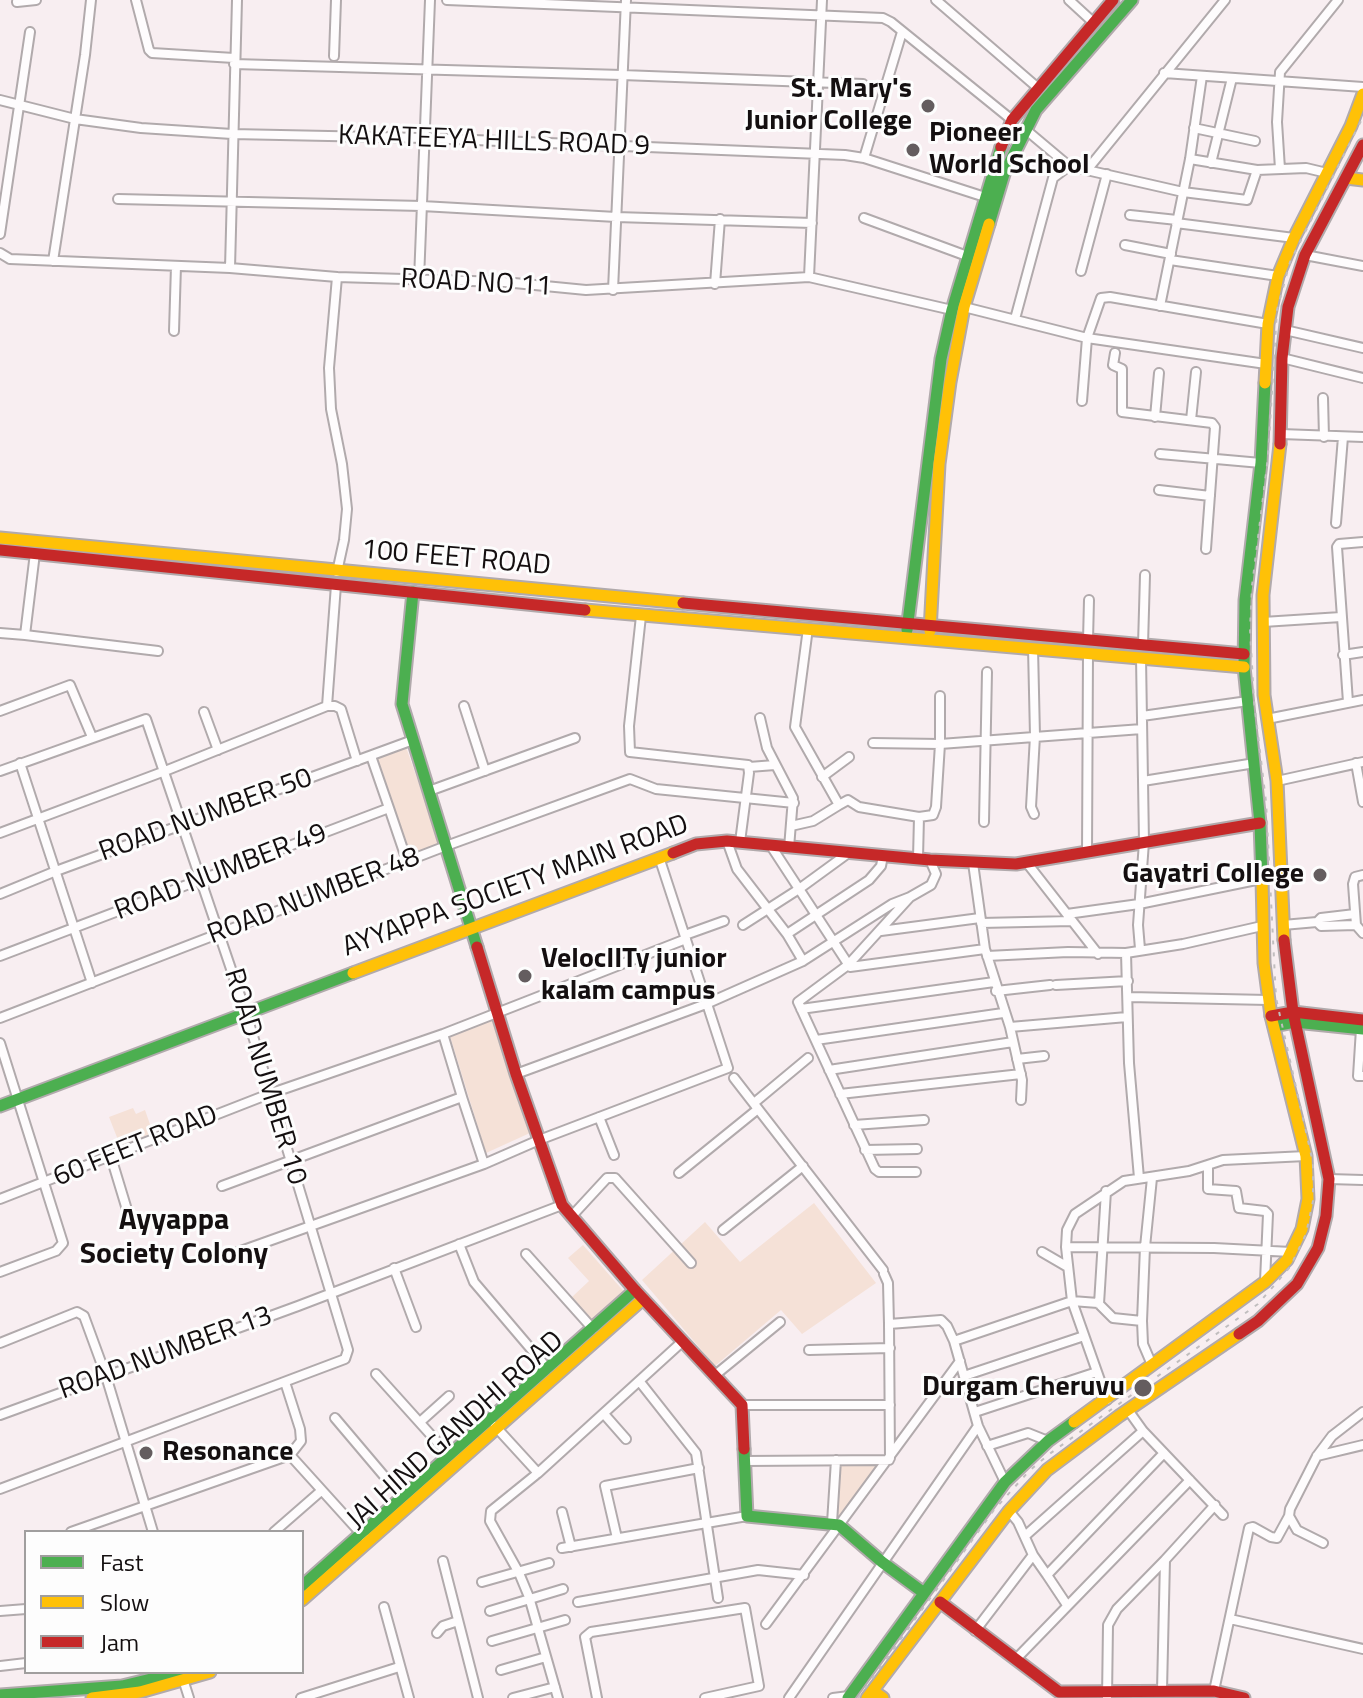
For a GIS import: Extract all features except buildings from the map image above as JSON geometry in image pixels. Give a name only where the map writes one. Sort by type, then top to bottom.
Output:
[{"type":"main road","points":[[906,637],[941,359],[985,197],[1012,120],[1113,0]]},
{"type":"main road","points":[[929,640],[939,464],[950,382],[964,307],[1004,174],[1036,110],[1132,0]]},
{"type":"main road","points":[[1079,40],[1089,49]]},
{"type":"main road","points":[[848,1697],[1005,1482],[1048,1441],[1265,1282],[1287,1260],[1302,1229],[1306,1210],[1306,1156],[1268,1000],[1256,763],[1244,660],[1247,570],[1261,463],[1268,324],[1278,276],[1351,126],[1363,94]]},
{"type":"main road","points":[[874,1696],[1009,1511],[1047,1470],[1258,1321],[1297,1284],[1318,1248],[1326,1216],[1329,1179],[1285,962],[1277,781],[1262,667],[1263,622],[1268,538],[1281,434],[1282,358],[1294,285],[1305,255],[1346,178],[1358,166],[1363,145]]},
{"type":"main road","points":[[1346,178],[1363,180]]},
{"type":"main road","name":"100 FEET ROAD","points":[[0,538],[337,578],[413,592],[641,616],[1141,658],[1244,660]]},
{"type":"main road","name":"100 FEET ROAD","points":[[0,550],[931,625],[1143,645],[1244,660]]},
{"type":"main road","points":[[413,592],[401,694],[516,1074],[562,1205],[742,1405],[747,1516],[836,1524],[924,1593]]},
{"type":"main road","name":"AYYAPPA SOCIETY MAIN ROAD","points":[[0,1106],[702,843],[734,842],[973,863],[1027,863],[1260,823]]},
{"type":"main road","points":[[1273,1021],[1294,1017],[1362,1026]]},
{"type":"main road","name":"JAI HIND GANDHI ROAD","points":[[304,1598],[401,1496],[448,1454],[493,1424],[548,1369],[639,1294]]},
{"type":"main road","name":"JAI HIND GANDHI ROAD","points":[[304,1584],[364,1537],[639,1294]]},
{"type":"main road","points":[[940,1602],[1060,1695],[1162,1690],[1214,1691],[1244,1698]]},
{"type":"main road","points":[[0,1695],[122,1686],[182,1675]]},
{"type":"main road","points":[[92,1698],[140,1692],[182,1675]]},
{"type":"street","points":[[17,2],[36,0]]},
{"type":"street","points":[[53,261],[91,0]]},
{"type":"street","points":[[136,0],[152,53],[234,61],[427,70],[863,84]]},
{"type":"street","points":[[230,268],[237,0]]},
{"type":"street","points":[[334,56],[336,0]]},
{"type":"street","points":[[419,280],[430,0]]},
{"type":"street","points":[[447,0],[626,3],[883,18],[1012,120]]},
{"type":"street","points":[[809,277],[822,0]]},
{"type":"street","points":[[936,0],[1038,88]]},
{"type":"street","points":[[1069,0],[1094,23]]},
{"type":"street","points":[[1280,169],[1278,81],[1283,65],[1338,0]]},
{"type":"street","points":[[1087,170],[1220,2]]},
{"type":"street","points":[[613,290],[626,3]]},
{"type":"street","points":[[0,234],[2,192],[20,107],[30,32]]},
{"type":"street","points":[[864,158],[902,32]]},
{"type":"street","points":[[1164,73],[1363,87]]},
{"type":"street","points":[[1160,306],[1190,159],[1202,76]]},
{"type":"street","points":[[1211,163],[1232,78]]},
{"type":"street","name":"KAKATEEYA HILLS ROAD 9","points":[[0,100],[75,119],[141,128],[232,134],[815,152],[864,158],[985,197]]},
{"type":"street","points":[[1194,128],[1255,141]]},
{"type":"street","points":[[1025,129],[1069,166],[1183,192],[1247,200],[1257,170]]},
{"type":"street","points":[[1190,159],[1257,170],[1306,168],[1327,173]]},
{"type":"street","points":[[1015,319],[1053,178],[1069,166]]},
{"type":"street","points":[[1081,271],[1107,174]]},
{"type":"street","points":[[118,199],[422,206],[616,217],[812,223]]},
{"type":"street","points":[[1130,215],[1294,238]]},
{"type":"street","points":[[864,218],[967,256]]},
{"type":"street","points":[[715,284],[720,219]]},
{"type":"street","points":[[1125,245],[1171,257],[1278,276]]},
{"type":"street","name":"ROAD NO 11","points":[[0,253],[10,259],[613,290],[809,277],[952,310]]},
{"type":"street","points":[[1305,255],[1363,266]]},
{"type":"street","points":[[174,331],[176,266]]},
{"type":"street","points":[[327,706],[337,578],[347,509],[331,409],[329,368],[337,277]]},
{"type":"street","points":[[1082,401],[1087,338],[1101,298],[1268,324]]},
{"type":"street","points":[[964,307],[1087,338],[1266,364]]},
{"type":"street","points":[[1285,330],[1363,348]]},
{"type":"street","points":[[1115,353],[1113,365],[1122,369],[1122,412],[1212,423],[1215,427],[1206,549]]},
{"type":"street","points":[[1282,358],[1363,378]]},
{"type":"street","points":[[1191,420],[1196,372]]},
{"type":"street","points":[[1155,417],[1159,373]]},
{"type":"street","points":[[1323,398],[1324,437]]},
{"type":"street","points":[[1281,434],[1363,437],[1363,430]]},
{"type":"street","points":[[1336,523],[1343,437]]},
{"type":"street","points":[[1160,454],[1261,463]]},
{"type":"street","points":[[1159,490],[1210,496]]},
{"type":"street","points":[[1348,702],[1337,547],[1339,544],[1363,542]]},
{"type":"street","points":[[25,635],[35,553]]},
{"type":"street","points":[[1143,645],[1145,575]]},
{"type":"street","points":[[1088,640],[1089,600]]},
{"type":"street","points":[[641,616],[629,726],[630,752],[746,764],[749,767],[775,765]]},
{"type":"street","points":[[1263,622],[1341,617]]},
{"type":"street","points":[[808,628],[795,727],[839,805]]},
{"type":"street","points":[[0,633],[158,651]]},
{"type":"street","points":[[1033,648],[1035,736],[1031,807],[1034,814]]},
{"type":"street","points":[[1343,655],[1363,652]]},
{"type":"street","points":[[1087,853],[1088,653]]},
{"type":"street","points":[[1140,949],[1139,904],[1144,842],[1141,658]]},
{"type":"street","points":[[984,822],[987,672]]},
{"type":"street","points":[[0,771],[92,737],[70,685],[1,708]]},
{"type":"street","points":[[791,826],[813,821],[848,800],[859,807],[930,817],[935,812],[940,696]]},
{"type":"street","points":[[1267,719],[1363,700]]},
{"type":"street","points":[[1142,716],[1248,701]]},
{"type":"street","points":[[0,833],[327,706],[341,709],[357,761]]},
{"type":"street","points":[[464,706],[485,771]]},
{"type":"street","points":[[204,712],[218,750]]},
{"type":"street","name":"ROAD NUMBER 10","points":[[92,737],[145,718],[246,1013],[331,1291],[348,1356],[285,1382]]},
{"type":"street","points":[[760,718],[767,748],[792,794],[794,803],[789,848]]},
{"type":"street","points":[[873,743],[940,744],[1142,729]]},
{"type":"street","points":[[429,791],[575,738]]},
{"type":"street","name":"ROAD NUMBER 50","points":[[0,894],[413,740]]},
{"type":"street","points":[[371,756],[407,861]]},
{"type":"street","points":[[822,777],[849,757]]},
{"type":"street","points":[[1277,781],[1360,762],[1363,802]]},
{"type":"street","points":[[20,763],[92,983]]},
{"type":"street","points":[[1143,781],[1256,763]]},
{"type":"street","points":[[749,767],[746,799],[734,842],[737,869],[787,934],[803,961]]},
{"type":"street","name":"ROAD NUMBER 48","points":[[0,1018],[446,846],[630,779],[656,789],[746,799]]},
{"type":"street","points":[[746,799],[794,803]]},
{"type":"street","name":"ROAD NUMBER 49","points":[[0,956],[389,808]]},
{"type":"street","points":[[516,1074],[706,1004],[803,961],[892,904],[931,885],[936,879],[935,869],[924,859],[919,817]]},
{"type":"street","points":[[771,846],[848,965],[854,967],[986,953],[1126,953],[1262,926]]},
{"type":"street","points":[[743,925],[847,854]]},
{"type":"street","points":[[787,934],[869,880],[878,871],[883,856]]},
{"type":"street","points":[[238,1252],[484,1164],[728,1068],[659,857]]},
{"type":"street","points":[[973,863],[986,953],[1010,1027],[1021,1074],[1021,1100]]},
{"type":"street","points":[[1027,863],[1098,954]]},
{"type":"street","points":[[1363,875],[1355,877],[1353,884],[1356,925],[1363,933]]},
{"type":"street","points":[[880,931],[980,921],[1070,918],[1261,879]]},
{"type":"street","points":[[910,897],[848,965],[798,1002],[877,1171],[916,1172]]},
{"type":"street","points":[[1283,925],[1355,914]]},
{"type":"street","name":"60 FEET ROAD","points":[[0,1199],[269,1094],[443,1034],[724,921]]},
{"type":"street","points":[[1317,922],[1321,926],[1356,925]]},
{"type":"street","points":[[1126,953],[1127,1017],[1139,1178]]},
{"type":"street","points":[[801,1009],[995,986],[1128,981]]},
{"type":"street","points":[[1129,997],[1268,1000]]},
{"type":"street","points":[[816,1040],[1003,1013]]},
{"type":"street","points":[[1010,1027],[1127,1017]]},
{"type":"street","points":[[1362,1026],[1358,1076],[1363,1076]]},
{"type":"street","points":[[443,1034],[484,1164]]},
{"type":"street","points":[[829,1070],[1013,1042]]},
{"type":"street","points":[[0,1043],[63,1238],[61,1248],[0,1272]]},
{"type":"street","points":[[1017,1059],[1044,1056]]},
{"type":"street","points":[[679,1173],[808,1058]]},
{"type":"street","points":[[840,1094],[1021,1074]]},
{"type":"street","points":[[734,1078],[884,1272],[888,1283],[890,1459]]},
{"type":"street","points":[[222,1186],[462,1097]]},
{"type":"street","points":[[599,1117],[614,1155]]},
{"type":"street","points":[[854,1125],[924,1120]]},
{"type":"street","points":[[865,1150],[917,1149]]},
{"type":"street","points":[[1107,1400],[1072,1301],[1066,1247],[1067,1230],[1075,1214],[1124,1181],[1152,1178],[1223,1160],[1306,1156]]},
{"type":"street","points":[[111,1157],[128,1213]]},
{"type":"street","points":[[1208,1165],[1208,1189],[1236,1191],[1239,1208],[1268,1214],[1265,1282]]},
{"type":"street","points":[[723,1230],[803,1166]]},
{"type":"street","points":[[571,1217],[607,1178],[615,1178],[691,1263]]},
{"type":"street","points":[[1152,1178],[1142,1321],[1143,1344],[1152,1365]]},
{"type":"street","points":[[1329,1179],[1363,1180]]},
{"type":"street","points":[[1099,1304],[1106,1191]]},
{"type":"street","name":"ROAD NUMBER 13","points":[[0,1415],[562,1205]]},
{"type":"street","points":[[459,1244],[474,1282],[548,1369]]},
{"type":"street","points":[[1066,1247],[1291,1252]]},
{"type":"street","points":[[1042,1252],[1066,1266]]},
{"type":"street","points":[[526,1254],[593,1329]]},
{"type":"street","points":[[394,1268],[416,1327]]},
{"type":"street","points":[[954,1341],[1072,1301],[1099,1304],[1116,1319],[1142,1321]]},
{"type":"street","points":[[0,1343],[77,1312],[84,1316],[106,1376],[152,1530]]},
{"type":"street","points":[[889,1324],[941,1320],[947,1326],[978,1426],[1005,1482]]},
{"type":"street","points":[[714,1376],[780,1322]]},
{"type":"street","points":[[964,1376],[1084,1336]]},
{"type":"street","points":[[558,1698],[529,1597],[493,1528],[491,1511],[538,1473],[683,1341]]},
{"type":"street","points":[[809,1350],[890,1348]]},
{"type":"street","points":[[766,1624],[804,1575],[836,1524],[890,1459],[960,1361]]},
{"type":"street","points":[[975,1412],[1097,1372]]},
{"type":"street","points":[[376,1374],[448,1454]]},
{"type":"street","points":[[0,1489],[285,1382],[301,1441],[290,1455],[79,1530]]},
{"type":"street","points":[[640,1382],[693,1447],[699,1468],[718,1598]]},
{"type":"street","points":[[420,1422],[449,1396]]},
{"type":"street","points":[[742,1405],[890,1405]]},
{"type":"street","points":[[1128,1410],[1143,1431],[1223,1515]]},
{"type":"street","points":[[1214,1691],[1249,1528],[1277,1538],[1317,1456],[1332,1436],[1363,1412]]},
{"type":"street","points":[[604,1414],[626,1439]]},
{"type":"street","points":[[335,1418],[401,1496]]},
{"type":"street","points":[[493,1424],[538,1473]]},
{"type":"street","points":[[789,1698],[978,1426]]},
{"type":"street","points":[[1025,1536],[1143,1431]]},
{"type":"street","points":[[987,1446],[1028,1433],[1048,1441]]},
{"type":"street","points":[[1317,1456],[1363,1445]]},
{"type":"street","points":[[1047,1575],[1164,1453]]},
{"type":"street","points":[[290,1455],[364,1537]]},
{"type":"street","points":[[745,1461],[890,1459]]},
{"type":"street","points":[[836,1460],[836,1524]]},
{"type":"street","points":[[617,1538],[605,1486],[699,1468]]},
{"type":"street","points":[[1015,1660],[1190,1480]]},
{"type":"street","points":[[276,1530],[321,1491]]},
{"type":"street","points":[[1107,1694],[1108,1625],[1117,1609],[1215,1505]]},
{"type":"street","points":[[1009,1511],[1033,1555],[1067,1605]]},
{"type":"street","points":[[562,1512],[566,1547],[747,1516]]},
{"type":"street","points":[[1289,1516],[1297,1530],[1323,1543]]},
{"type":"street","points":[[975,1631],[1033,1555]]},
{"type":"street","points":[[1162,1690],[1165,1560]]},
{"type":"street","points":[[443,1561],[478,1698]]},
{"type":"street","points":[[482,1582],[549,1563]]},
{"type":"street","points":[[578,1602],[758,1570],[804,1575]]},
{"type":"street","points":[[490,1611],[563,1589]]},
{"type":"street","points":[[384,1607],[409,1698]]},
{"type":"street","points":[[597,1698],[585,1637],[591,1632],[745,1608],[759,1686],[705,1698]]},
{"type":"street","points":[[0,1611],[24,1609]]},
{"type":"street","points":[[1230,1619],[1363,1649]]},
{"type":"street","points":[[492,1641],[565,1620]]},
{"type":"street","points":[[437,1633],[443,1626],[458,1621]]},
{"type":"street","points":[[501,1670],[546,1657]]},
{"type":"street","points":[[0,1666],[24,1663]]},
{"type":"street","points":[[301,1698],[399,1667]]},
{"type":"street","points":[[182,1675],[189,1698]]},
{"type":"street","points":[[513,1698],[555,1687]]},
{"type":"street","points":[[833,1698],[848,1697]]},
{"type":"shaded area","points":[[406,747],[440,844],[408,856],[374,758]]},
{"type":"shaded area","points":[[492,1016],[530,1133],[486,1153],[449,1033]]},
{"type":"shaded area","points":[[133,1108],[136,1114],[145,1110],[153,1133],[120,1145],[109,1117]]},
{"type":"shaded area","points":[[814,1203],[876,1283],[802,1334],[781,1310],[715,1366],[642,1280],[705,1222],[740,1262]]},
{"type":"shaded area","points":[[583,1245],[627,1295],[595,1324],[572,1297],[589,1281],[568,1258]]},
{"type":"shaded area","points":[[882,1463],[842,1518],[836,1516],[839,1464]]},
{"type":"railway","points":[[858,1698],[994,1510],[1029,1471],[1258,1304],[1290,1267],[1306,1234],[1313,1201],[1313,1163],[1276,998],[1266,802],[1254,701],[1250,629],[1252,586],[1268,457],[1277,310],[1290,262],[1363,117]]},
{"type":"traffic: fast","points":[[989,224],[1004,174],[1036,110],[1132,0]]},
{"type":"traffic: fast","points":[[907,630],[941,359],[952,310],[1001,147]]},
{"type":"traffic: fast","points":[[1262,879],[1260,823],[1244,667],[1245,600],[1261,463],[1265,383]]},
{"type":"traffic: fast","points":[[413,592],[402,704],[477,947]]},
{"type":"traffic: fast","points":[[0,1106],[353,973]]},
{"type":"traffic: fast","points":[[1274,1026],[1295,1022],[1363,1029]]},
{"type":"traffic: fast","points":[[304,1584],[635,1290]]},
{"type":"traffic: fast","points":[[848,1698],[1005,1482],[1048,1441],[1074,1422]]},
{"type":"traffic: fast","points":[[744,1449],[747,1516],[839,1525],[924,1593]]},
{"type":"traffic: fast","points":[[0,1695],[122,1686],[172,1674]]},
{"type":"traffic: slow","points":[[1265,383],[1268,324],[1278,276],[1351,126],[1363,94]]},
{"type":"traffic: slow","points":[[1346,178],[1363,180]]},
{"type":"traffic: slow","points":[[930,631],[939,464],[950,382],[964,307],[989,224]]},
{"type":"traffic: slow","points":[[1280,444],[1263,595],[1264,695],[1277,781],[1284,940]]},
{"type":"traffic: slow","points":[[0,538],[683,603]]},
{"type":"traffic: slow","points":[[585,610],[1244,667]]},
{"type":"traffic: slow","points":[[353,973],[673,853]]},
{"type":"traffic: slow","points":[[1074,1422],[1265,1282],[1287,1260],[1302,1229],[1308,1199],[1306,1156],[1271,1016],[1264,963],[1262,879]]},
{"type":"traffic: slow","points":[[304,1598],[643,1299]]},
{"type":"traffic: slow","points":[[867,1698],[1009,1511],[1047,1470],[1119,1416],[1239,1334]]},
{"type":"traffic: slow","points":[[92,1698],[140,1692],[203,1674]]},
{"type":"traffic: slow","points":[[873,1691],[883,1698]]},
{"type":"traffic: jam","points":[[1001,147],[1012,120],[1113,0]]},
{"type":"traffic: jam","points":[[1280,444],[1282,358],[1288,307],[1305,255],[1363,145]]},
{"type":"traffic: jam","points":[[0,550],[585,610]]},
{"type":"traffic: jam","points":[[683,603],[1244,654]]},
{"type":"traffic: jam","points":[[673,853],[696,844],[727,841],[930,860],[1016,864],[1260,823]]},
{"type":"traffic: jam","points":[[1239,1334],[1258,1321],[1297,1284],[1318,1248],[1326,1216],[1329,1179],[1293,1012],[1284,940]]},
{"type":"traffic: jam","points":[[477,947],[516,1074],[562,1205],[635,1290],[742,1405],[744,1449]]},
{"type":"traffic: jam","points":[[1271,1016],[1293,1012],[1363,1020]]},
{"type":"traffic: jam","points":[[940,1602],[1059,1692],[1214,1691],[1244,1698]]},
{"type":"place","name":"St. Mary's Junior College","points":[[928,106]]},
{"type":"place","name":"Pioneer World School","points":[[913,150]]},
{"type":"place","name":"Gayatri College","points":[[1320,875]]},
{"type":"place","name":"VelocIITy junior kalam campus","points":[[525,976]]},
{"type":"place","name":"Durgam Cheruvu","points":[[1143,1388]]},
{"type":"place","name":"Resonance","points":[[146,1453]]},
{"type":"district","name":"Ayyappa Society Colony","points":[[174,1239]]}]
